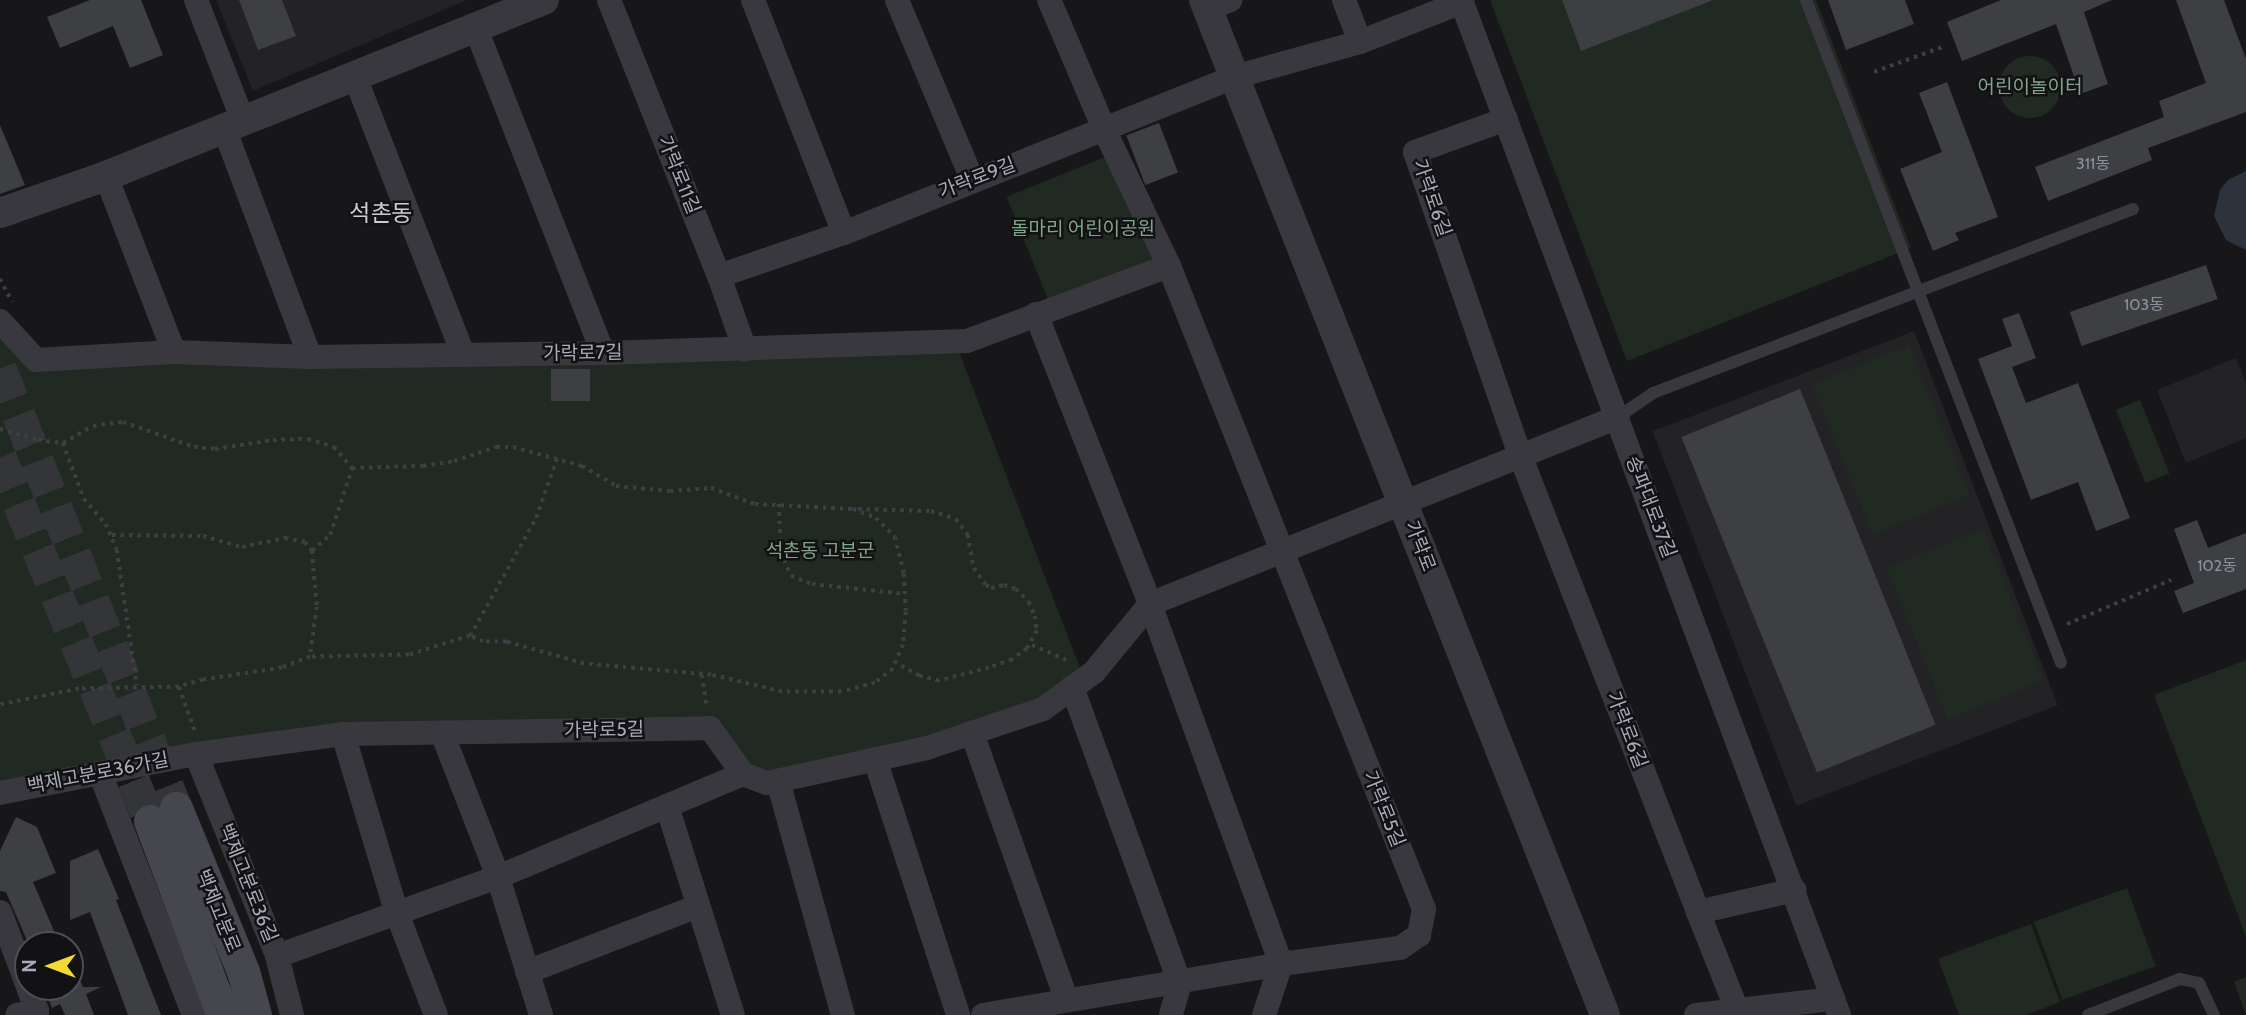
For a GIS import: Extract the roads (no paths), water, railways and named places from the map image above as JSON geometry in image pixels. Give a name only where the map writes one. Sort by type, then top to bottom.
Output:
[{"type":"main road","name":"백제고분로","points":[[223,1015],[163,815],[243,971],[255,1015]]},
{"type":"street","points":[[196,0],[233,123],[310,357]]},
{"type":"street","points":[[0,213],[106,176],[544,0]]},
{"type":"street","name":"가락로11길","points":[[609,0],[746,350]]},
{"type":"street","points":[[753,0],[844,233]]},
{"type":"street","points":[[897,0],[972,179]]},
{"type":"street","points":[[1049,0],[1105,131]]},
{"type":"street","points":[[1344,0],[1360,42]]},
{"type":"street","points":[[1234,77],[1360,42],[1462,1]]},
{"type":"street","name":"송파대로37길","points":[[1462,1],[1795,890],[1836,1007]]},
{"type":"street","name":"가락로","points":[[1214,3],[1234,77],[1605,1015]]},
{"type":"street","points":[[476,29],[603,353]]},
{"type":"street","points":[[355,77],[464,354]]},
{"type":"street","name":"가락로9길","points":[[719,276],[844,233],[972,179],[1105,131],[1234,77]]},
{"type":"street","name":"가락로6길","points":[[1506,119],[1415,152],[1520,455],[1739,1013]]},
{"type":"street","name":"가락로5길","points":[[983,1015],[1281,964],[1400,948],[1419,935],[1424,909],[1169,266],[1105,131]]},
{"type":"street","points":[[106,176],[174,352]]},
{"type":"street","name":"가락로7길","points":[[0,321],[36,360],[174,352],[310,357],[603,353],[967,341],[1169,266]]},
{"type":"street","points":[[1036,314],[1150,604],[1281,964],[1264,1015]]},
{"type":"street","points":[[277,956],[396,911],[498,877],[743,774],[767,783],[778,781],[927,748],[1043,709],[1094,672],[1150,604],[1618,417]]},
{"type":"street","points":[[1072,687],[1180,983],[1171,1015]]},
{"type":"street","name":"가락로5길","points":[[200,753],[342,734],[710,729],[743,774]]},
{"type":"street","points":[[442,733],[498,877],[541,1015]]},
{"type":"street","points":[[972,733],[1066,999]]},
{"type":"street","points":[[342,734],[396,911],[436,1015]]},
{"type":"street","name":"백제고분로36가길","points":[[0,793],[200,753]]},
{"type":"street","name":"백제고분로36길","points":[[200,753],[277,956],[292,1015]]},
{"type":"street","points":[[875,759],[958,1015]]},
{"type":"street","points":[[100,773],[194,1015]]},
{"type":"street","points":[[778,781],[844,1015]]},
{"type":"street","points":[[667,806],[733,1015]]},
{"type":"street","points":[[1698,912],[1795,890]]},
{"type":"street","points":[[527,972],[698,906]]},
{"type":"street","points":[[0,912],[27,1013]]},
{"type":"street","points":[[1696,1015],[1836,1007]]},
{"type":"lane","points":[[1806,0],[2061,663]]},
{"type":"lane","points":[[1618,417],[1653,393],[2133,209]]},
{"type":"lane","points":[[2088,1015],[2180,979],[2199,983],[2214,1015]]},
{"type":"tunnel","points":[[0,368],[176,808]]},
{"type":"tunnel","points":[[0,457],[150,821]]},
{"type":"district","name":"석촌동","points":[[381,213]]},
{"type":"park label","name":"어린이놀이터","points":[[2030,87]]},
{"type":"park label","name":"돌마리 어린이공원","points":[[1083,229]]},
{"type":"park label","name":"석촌동 고분군","points":[[820,551]]}]
